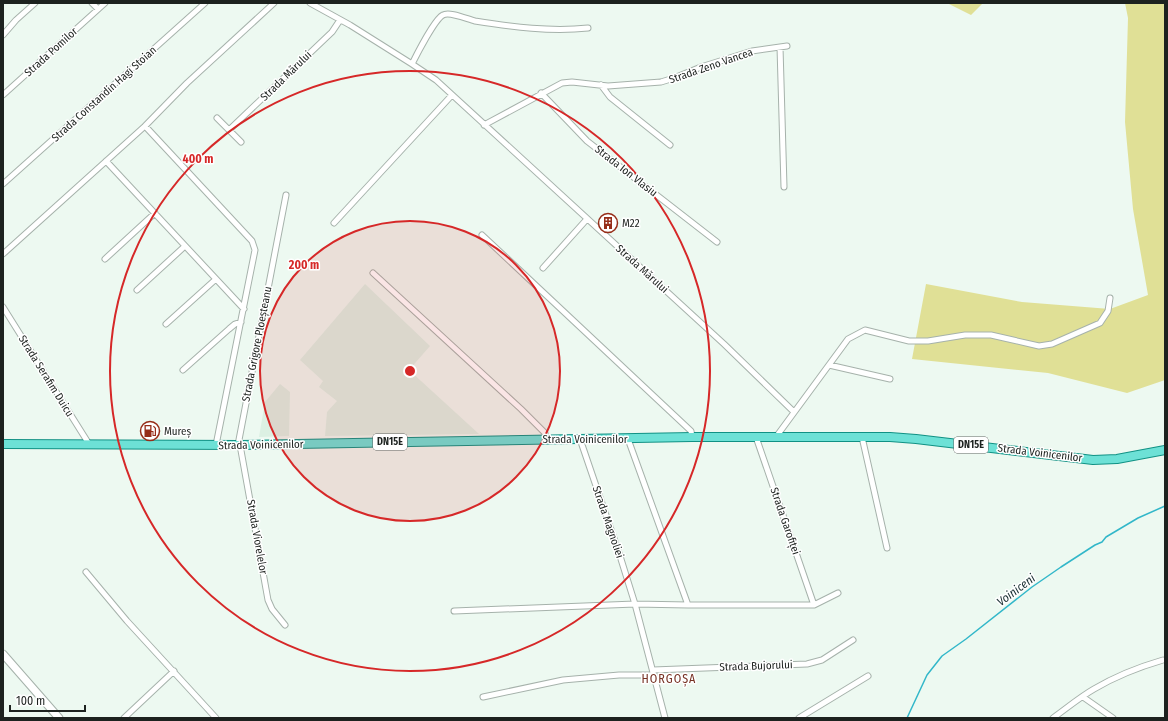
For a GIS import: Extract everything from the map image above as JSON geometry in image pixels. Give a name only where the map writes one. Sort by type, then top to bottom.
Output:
[{"type":"main road","name":"Strada Voinicenilor","points":[[3,444],[239,445],[692,437],[862,437],[916,439],[1093,460],[1117,459],[1165,450]]},
{"type":"street","points":[[3,35],[16,20],[35,3]]},
{"type":"street","points":[[92,3],[98,9]]},
{"type":"street","name":"Strada Pomilor","points":[[3,95],[105,3]]},
{"type":"street","name":"Strada Constandin Hagi Stoian","points":[[3,184],[205,3]]},
{"type":"street","points":[[3,254],[145,126],[168,102],[274,3]]},
{"type":"street","name":"Strada Mărului","points":[[310,3],[436,80],[724,344],[794,412]]},
{"type":"street","points":[[412,64],[436,22],[441,16],[449,13],[465,19],[526,28],[562,30],[588,28]]},
{"type":"street","name":"Strada Mărului","points":[[229,130],[332,32],[340,20]]},
{"type":"street","name":"Strada Zeno Vancea","points":[[484,125],[562,83],[572,82],[618,86],[661,82],[709,64],[752,51],[787,46]]},
{"type":"street","points":[[780,47],[784,187]]},
{"type":"street","points":[[601,85],[610,97],[670,145]]},
{"type":"street","name":"Strada Ion Vlasiu","points":[[541,93],[587,141],[717,242]]},
{"type":"street","points":[[334,223],[452,96]]},
{"type":"street","points":[[217,118],[241,142]]},
{"type":"street","points":[[145,126],[252,242],[255,250],[216,445]]},
{"type":"street","points":[[106,161],[244,309]]},
{"type":"street","name":"Strada Grigore Ploeșteanu","points":[[239,445],[286,195]]},
{"type":"street","points":[[105,258],[154,213]]},
{"type":"street","points":[[543,268],[587,219]]},
{"type":"street","points":[[482,235],[691,431],[692,437]]},
{"type":"street","points":[[136,290],[186,246]]},
{"type":"street","points":[[373,273],[521,409],[545,433],[546,440]]},
{"type":"street","points":[[166,324],[216,279]]},
{"type":"street","points":[[776,437],[845,344],[853,335],[864,330],[881,333],[895,339],[908,341],[928,341],[964,335],[991,335],[1038,346],[1052,344],[1100,323],[1108,311],[1110,298]]},
{"type":"street","name":"Strada Serafim Duicu","points":[[3,307],[89,444]]},
{"type":"street","points":[[183,370],[235,324],[241,322]]},
{"type":"street","points":[[829,365],[890,379]]},
{"type":"street","name":"Strada Garofiței","points":[[756,437],[814,605]]},
{"type":"street","points":[[862,437],[887,548]]},
{"type":"street","name":"Strada Magnoliei","points":[[580,439],[635,604],[665,718]]},
{"type":"street","points":[[628,439],[688,605]]},
{"type":"street","name":"Strada Viorelelor","points":[[239,445],[268,600],[272,609],[284,624]]},
{"type":"street","points":[[86,572],[127,621],[216,718]]},
{"type":"street","points":[[454,611],[635,604],[814,605],[838,593]]},
{"type":"street","name":"Strada Bujorului","points":[[483,697],[563,680],[653,672],[807,664],[822,660],[853,640]]},
{"type":"street","points":[[3,654],[59,718]]},
{"type":"street","points":[[1053,718],[1092,690],[1124,673],[1163,660]]},
{"type":"street","points":[[124,718],[174,671]]},
{"type":"street","points":[[799,718],[868,676]]},
{"type":"street","points":[[1083,697],[1113,718]]},
{"type":"shaded area","points":[[947,3],[983,3],[971,15]]},
{"type":"shaded area","points":[[1125,3],[1165,3],[1165,380],[1127,393],[1048,373],[912,359],[926,284],[1022,302],[1110,309],[1148,295],[1133,209],[1125,122],[1128,18]]},
{"type":"shaded area","points":[[365,284],[430,346],[409,370],[479,434],[325,436],[327,412],[337,401],[319,387],[323,381],[300,360]]},
{"type":"shaded area","points":[[280,384],[290,392],[289,436],[259,437],[265,402]]},
{"type":"waterway","name":"Voiniceni","points":[[907,718],[927,675],[942,656],[1032,587],[1061,567],[1138,518],[1165,506]]},
{"type":"place","name":"M22","points":[[608,223]]},
{"type":"place","name":"Mureș","points":[[150,431]]},
{"type":"district","name":"HORGOȘA","points":[[669,679]]}]
